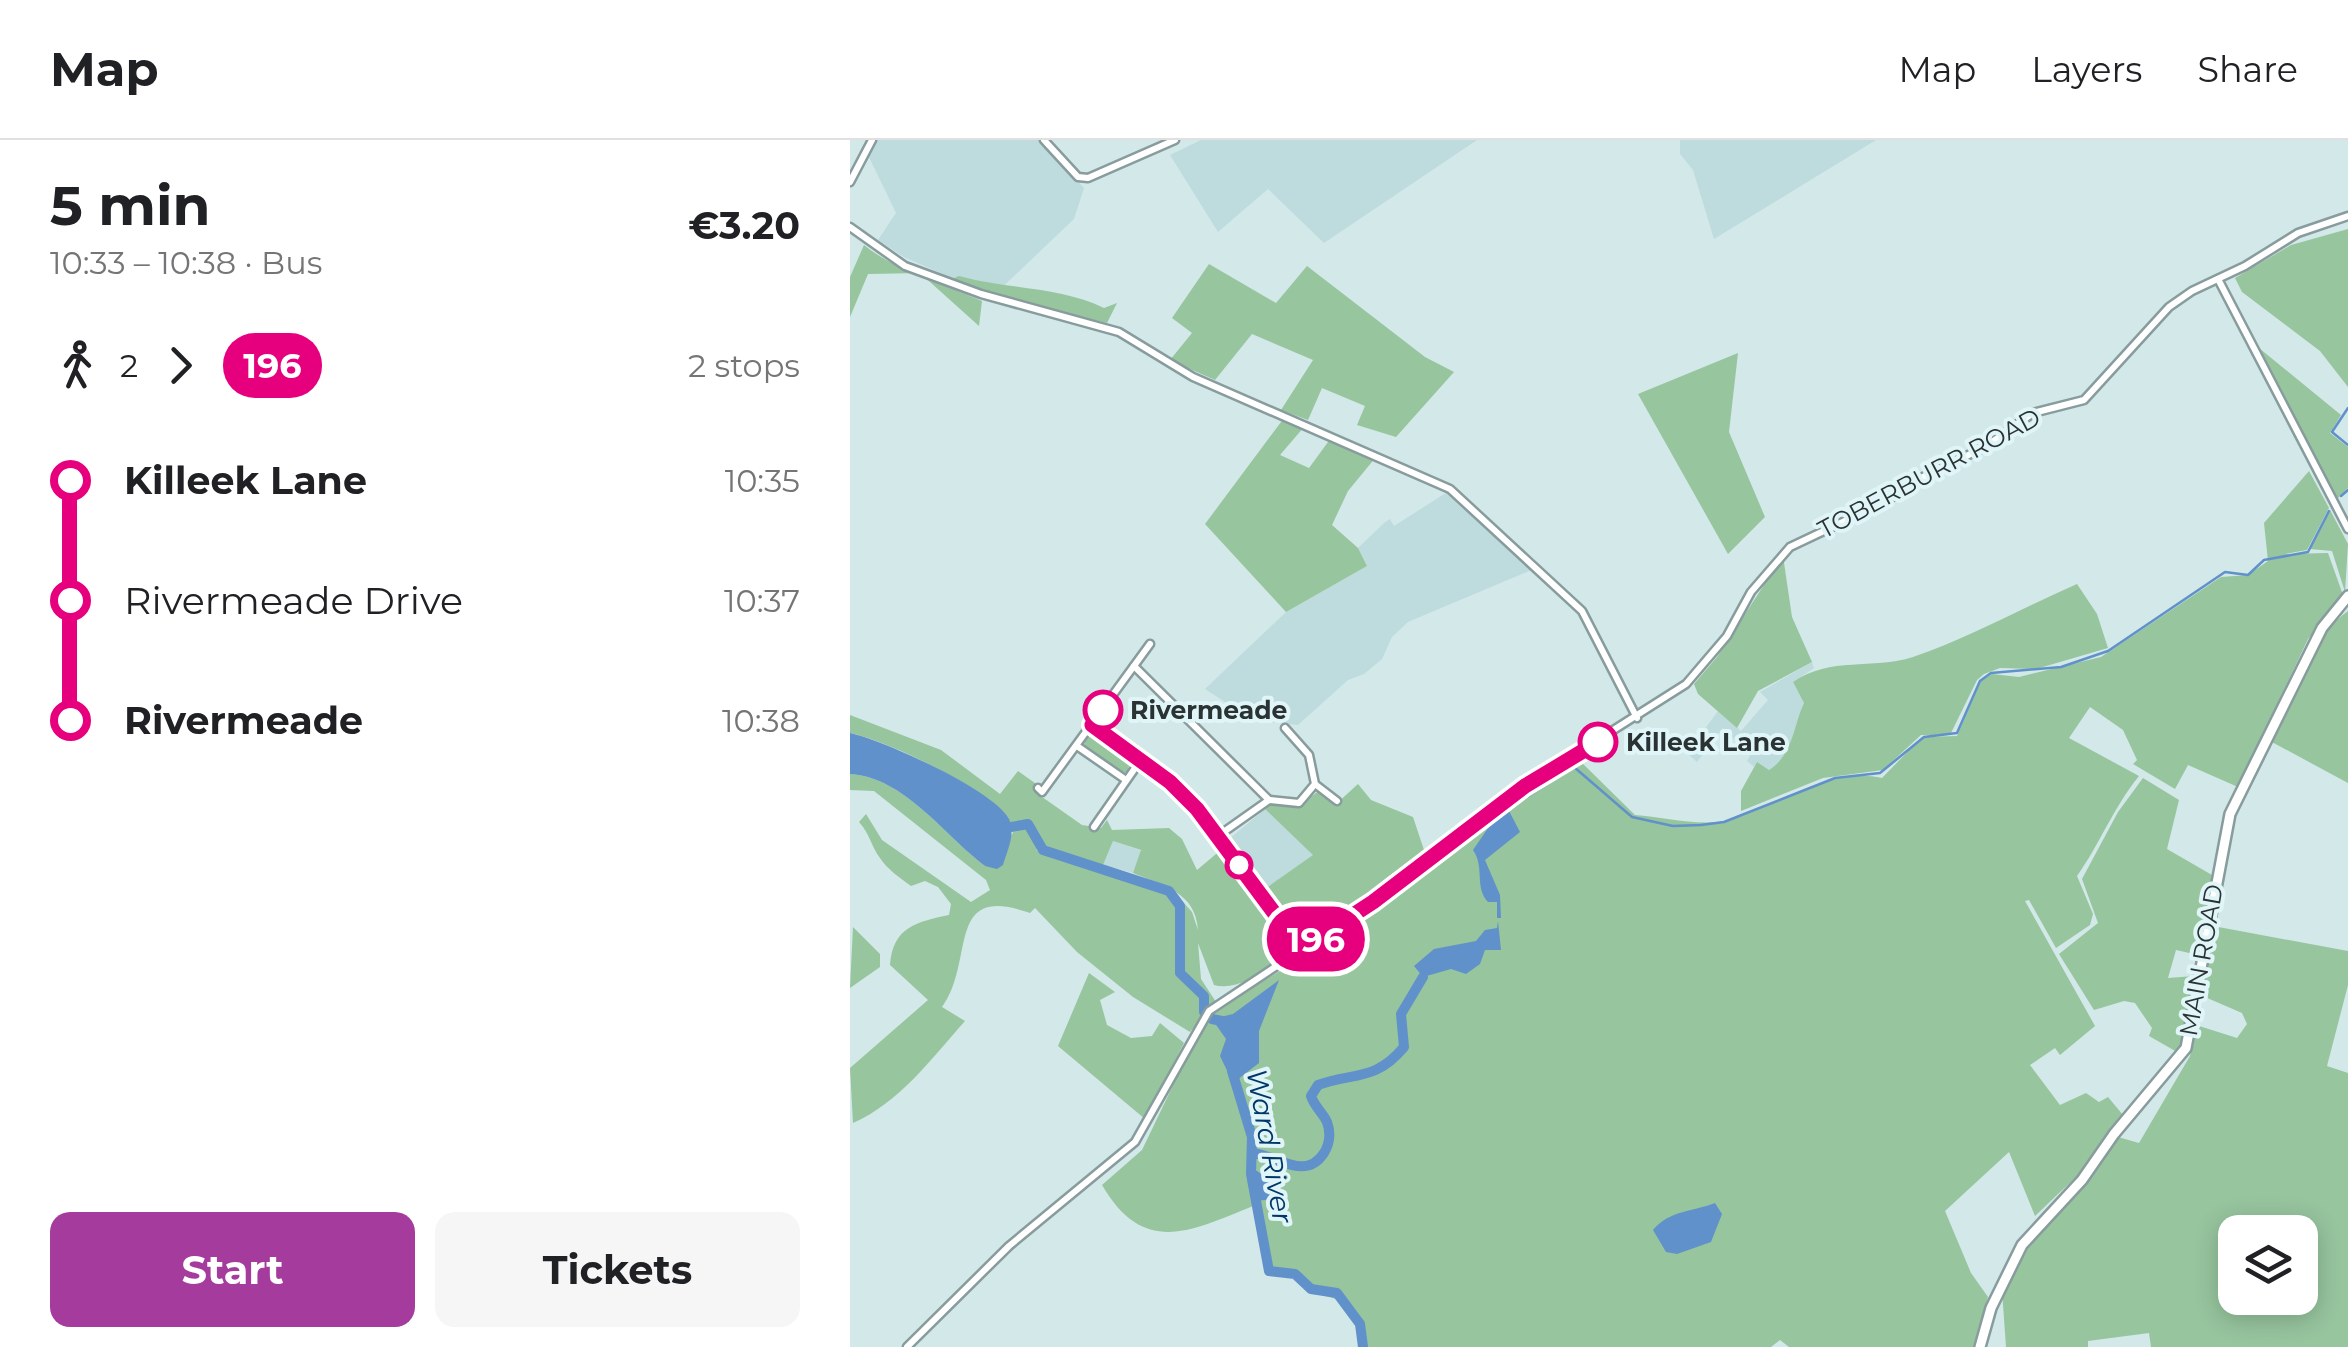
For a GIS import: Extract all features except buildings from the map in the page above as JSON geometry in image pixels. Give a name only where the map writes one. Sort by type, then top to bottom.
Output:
[{"type":"main road","name":"MAIN ROAD","points":[[1980,1347],[1991,1308],[2022,1245],[2082,1180],[2186,1048],[2230,814],[2322,628],[2348,596]]},
{"type":"street","points":[[850,182],[872,140]]},
{"type":"street","points":[[1044,140],[1078,178],[1088,178],[1176,140]]},
{"type":"street","name":"TOBERBURR ROAD","points":[[908,1347],[1009,1246],[1096,1180],[1136,1142],[1209,1011],[1373,902],[1525,786],[1637,718],[1698,674],[1751,592],[1790,547],[1886,502],[1923,477],[1985,446],[2033,413],[2084,400],[2168,307],[2282,241],[2348,216]]},
{"type":"street","points":[[851,231],[905,266],[981,294],[1118,332],[1193,377],[1450,489],[1582,611],[1604,646],[1637,718]]},
{"type":"street","points":[[2218,279],[2348,529]]},
{"type":"street","points":[[1038,788],[1042,792],[1150,644]]},
{"type":"street","points":[[1134,666],[1269,800],[1299,803],[1315,784]]},
{"type":"street","points":[[1092,725],[1170,782],[1218,836],[1301,949]]},
{"type":"street","points":[[1285,728],[1309,755],[1315,784],[1333,800]]},
{"type":"street","points":[[1076,746],[1126,780]]},
{"type":"street","points":[[1094,827],[1140,761]]},
{"type":"street","points":[[1218,836],[1269,800]]},
{"type":"shaded area","points":[[877,140],[1040,140],[1084,188],[1074,219],[993,296],[904,257],[878,240],[896,213],[868,155]]},
{"type":"shaded area","points":[[1201,140],[1477,140],[1324,243],[1268,189],[1218,232],[1170,155]]},
{"type":"shaded area","points":[[1680,140],[1876,140],[1714,239],[1693,170],[1680,154]]},
{"type":"shaded area","points":[[1449,491],[1534,569],[1408,622],[1392,637],[1382,659],[1364,674],[1348,680],[1298,725],[1253,720],[1205,689],[1286,612],[1367,566],[1358,548],[1384,523],[1390,519],[1394,526]]},
{"type":"shaded area","points":[[1812,662],[1814,668],[1793,682],[1804,703],[1787,754],[1776,766],[1769,770],[1757,762],[1754,767],[1747,761],[1750,756],[1723,728],[1697,762],[1687,753],[1718,711],[1741,731],[1768,700],[1760,692]]},
{"type":"shaded area","points":[[1265,809],[1314,855],[1265,890],[1228,840]]},
{"type":"shaded area","points":[[1113,841],[1142,851],[1133,873],[1103,865]]},
{"type":"green space","points":[[2348,229],[2348,387],[2320,351],[2242,292],[2235,278],[2291,245]]},
{"type":"green space","points":[[864,245],[913,273],[868,274],[850,317],[850,277]]},
{"type":"green space","points":[[1209,264],[1276,303],[1307,266],[1425,357],[1454,372],[1396,437],[1357,425],[1365,406],[1322,388],[1308,420],[1281,410],[1313,360],[1252,334],[1215,380],[1170,360],[1192,333],[1172,318]]},
{"type":"green space","points":[[959,276],[1052,292],[1104,308],[1117,303],[1107,323],[986,294],[952,279]]},
{"type":"green space","points":[[927,279],[982,301],[979,326]]},
{"type":"green space","points":[[2259,348],[2341,415],[2330,433],[2348,447],[2348,488],[2336,500]]},
{"type":"green space","points":[[1738,353],[1729,432],[1765,517],[1728,554],[1638,394]]},
{"type":"green space","points":[[1284,418],[1304,427],[1280,455],[1309,468],[1331,438],[1376,457],[1348,491],[1332,525],[1358,548],[1367,566],[1286,612],[1205,524]]},
{"type":"green space","points":[[2309,471],[2329,508],[2307,550],[2285,554],[2328,553],[2343,595],[2308,639],[2238,787],[2188,765],[2175,789],[2133,764],[2137,760],[2123,730],[2090,707],[2069,738],[2139,776],[2077,876],[2093,914],[2090,925],[2056,948],[2029,900],[2025,901],[2095,1026],[2060,1055],[2055,1048],[2030,1065],[2060,1105],[2086,1093],[2099,1102],[2108,1097],[2123,1115],[2080,1173],[2035,1216],[2009,1152],[1945,1211],[1971,1273],[1988,1297],[1973,1347],[1789,1347],[1780,1340],[1771,1347],[1366,1347],[1359,1322],[1349,1307],[1333,1298],[1308,1293],[1293,1273],[1272,1270],[1253,1206],[1189,1229],[1152,1230],[1118,1208],[1102,1185],[1142,1150],[1203,1023],[1214,1011],[1354,926],[1497,809],[1578,759],[1635,815],[1694,822],[1728,820],[1841,778],[1882,778],[1922,737],[1957,736],[1981,681],[1992,674],[2019,677],[2101,657],[2221,577],[2248,575],[2268,561],[2264,523]]},
{"type":"green space","points":[[2330,510],[2348,544],[2345,592],[2332,551],[2310,549]]},
{"type":"green space","points":[[1783,556],[1792,617],[1812,662],[1758,691],[1737,728],[1698,694],[1694,684],[1717,657]]},
{"type":"green space","points":[[2077,584],[2097,614],[2108,648],[2036,669],[2000,668],[1984,674],[1977,680],[1950,735],[1921,735],[1883,770],[1823,778],[1741,811],[1741,791],[1757,762],[1769,770],[1783,757],[1791,740],[1804,703],[1793,682],[1822,669],[1913,657]]},
{"type":"green space","points":[[2348,611],[2348,783],[2270,741],[2312,653]]},
{"type":"green space","points":[[850,715],[941,750],[1000,794],[1018,771],[1039,786],[1035,792],[1082,825],[1101,828],[1107,820],[1112,830],[1169,828],[1182,839],[1197,870],[1222,849],[1290,940],[1290,948],[1255,976],[1224,986],[1214,985],[1198,943],[1201,979],[1216,1002],[1190,1032],[1133,997],[1077,952],[1035,908],[1030,913],[1003,906],[985,908],[973,917],[966,931],[952,988],[942,1007],[965,1021],[900,1092],[853,1123],[850,1068],[928,1000],[890,965],[896,942],[908,928],[949,915],[951,904],[938,887],[925,881],[911,886],[890,870],[859,822],[866,814],[882,840],[971,902],[990,890],[986,880],[874,791],[850,790],[850,774],[888,785],[906,797],[985,866],[1013,833],[989,802],[943,771],[850,733]],"holes":[[[1113,841],[1141,850],[1133,873],[1166,886],[1184,898],[1196,917],[1198,930],[1192,912],[1174,892],[1036,850],[1042,845],[1103,865]]]},
{"type":"green space","points":[[1094,732],[1131,760],[1127,772],[1118,772],[1084,747],[1085,738]]},
{"type":"green space","points":[[2143,778],[2179,800],[2167,849],[2212,875],[2198,955],[2176,950],[2168,978],[2194,976],[2185,1036],[2177,1052],[2149,1036],[2152,1028],[2135,1003],[2124,1001],[2094,1010],[2059,954],[2098,923],[2082,879],[2118,812]]},
{"type":"green space","points":[[1358,784],[1371,800],[1413,817],[1425,853],[1360,903],[1301,939],[1262,891],[1313,855],[1265,809],[1269,804],[1298,806],[1320,790],[1335,805]]},
{"type":"green space","points":[[2213,926],[2348,951],[2348,985],[2327,1066],[2348,1073],[2348,1347],[2151,1347],[2149,1333],[2088,1341],[2088,1347],[2006,1347],[2002,1290],[2026,1244],[2079,1191],[2118,1137],[2139,1143],[2190,1056],[2196,1025],[2237,1038],[2247,1024],[2242,1013],[2198,994]]},
{"type":"green space","points":[[853,927],[880,954],[880,967],[850,988]]},
{"type":"green space","points":[[1089,973],[1115,992],[1100,1000],[1107,1025],[1131,1038],[1152,1036],[1160,1023],[1184,1043],[1145,1119],[1058,1046]]},
{"type":"water","points":[[850,733],[936,768],[999,807],[1009,819],[1012,831],[1003,865],[997,869],[985,866],[906,797],[888,785],[850,774]]},
{"type":"water","points":[[1508,809],[1520,832],[1485,860],[1500,895],[1501,918],[1497,918],[1497,902],[1488,902],[1481,890],[1473,850],[1499,812]]},
{"type":"water","points":[[1498,921],[1501,950],[1485,950],[1480,964],[1466,974],[1451,969],[1423,977],[1414,966],[1434,949],[1476,941],[1485,930],[1497,928]]},
{"type":"water","points":[[1279,980],[1259,1031],[1259,1063],[1233,1083],[1220,1056],[1226,1039],[1212,1019],[1233,1014]]},
{"type":"water","points":[[1249,1166],[1271,1180],[1275,1199],[1255,1201]]},
{"type":"water","points":[[1715,1203],[1722,1214],[1711,1242],[1677,1254],[1666,1252],[1653,1230],[1660,1223]]},
{"type":"waterway","points":[[2348,408],[2332,432],[2348,445]]},
{"type":"waterway","points":[[2341,496],[2348,490]]},
{"type":"waterway","points":[[1508,809],[1574,767],[1632,817],[1673,826],[1724,822],[1835,778],[1880,773],[1924,737],[1957,733],[1980,681],[1991,673],[2061,667],[2108,651],[2225,572],[2248,575],[2264,560],[2308,552],[2329,511]]},
{"type":"waterway","name":"Ward River","points":[[1000,829],[1028,824],[1043,850],[1169,891],[1180,906],[1180,973],[1204,996],[1204,1012],[1222,1021]]},
{"type":"waterway","points":[[1252,1153],[1299,1166],[1308,1166],[1324,1153],[1329,1130],[1311,1096],[1318,1085],[1383,1066],[1404,1047],[1401,1014],[1423,977]]},
{"type":"waterway","name":"Ward River","points":[[1232,1071],[1252,1137],[1251,1174],[1269,1271],[1295,1274],[1311,1289],[1337,1293],[1360,1324],[1363,1347]]},
{"type":"bus line","name":"196","points":[[1103,710],[1092,725],[1170,782],[1197,809],[1301,949],[1373,902],[1525,786],[1598,742]]},
{"type":"place","name":"Rivermeade","points":[[1103,710]]},
{"type":"place","name":"Killeek Lane","points":[[1598,742]]}]
